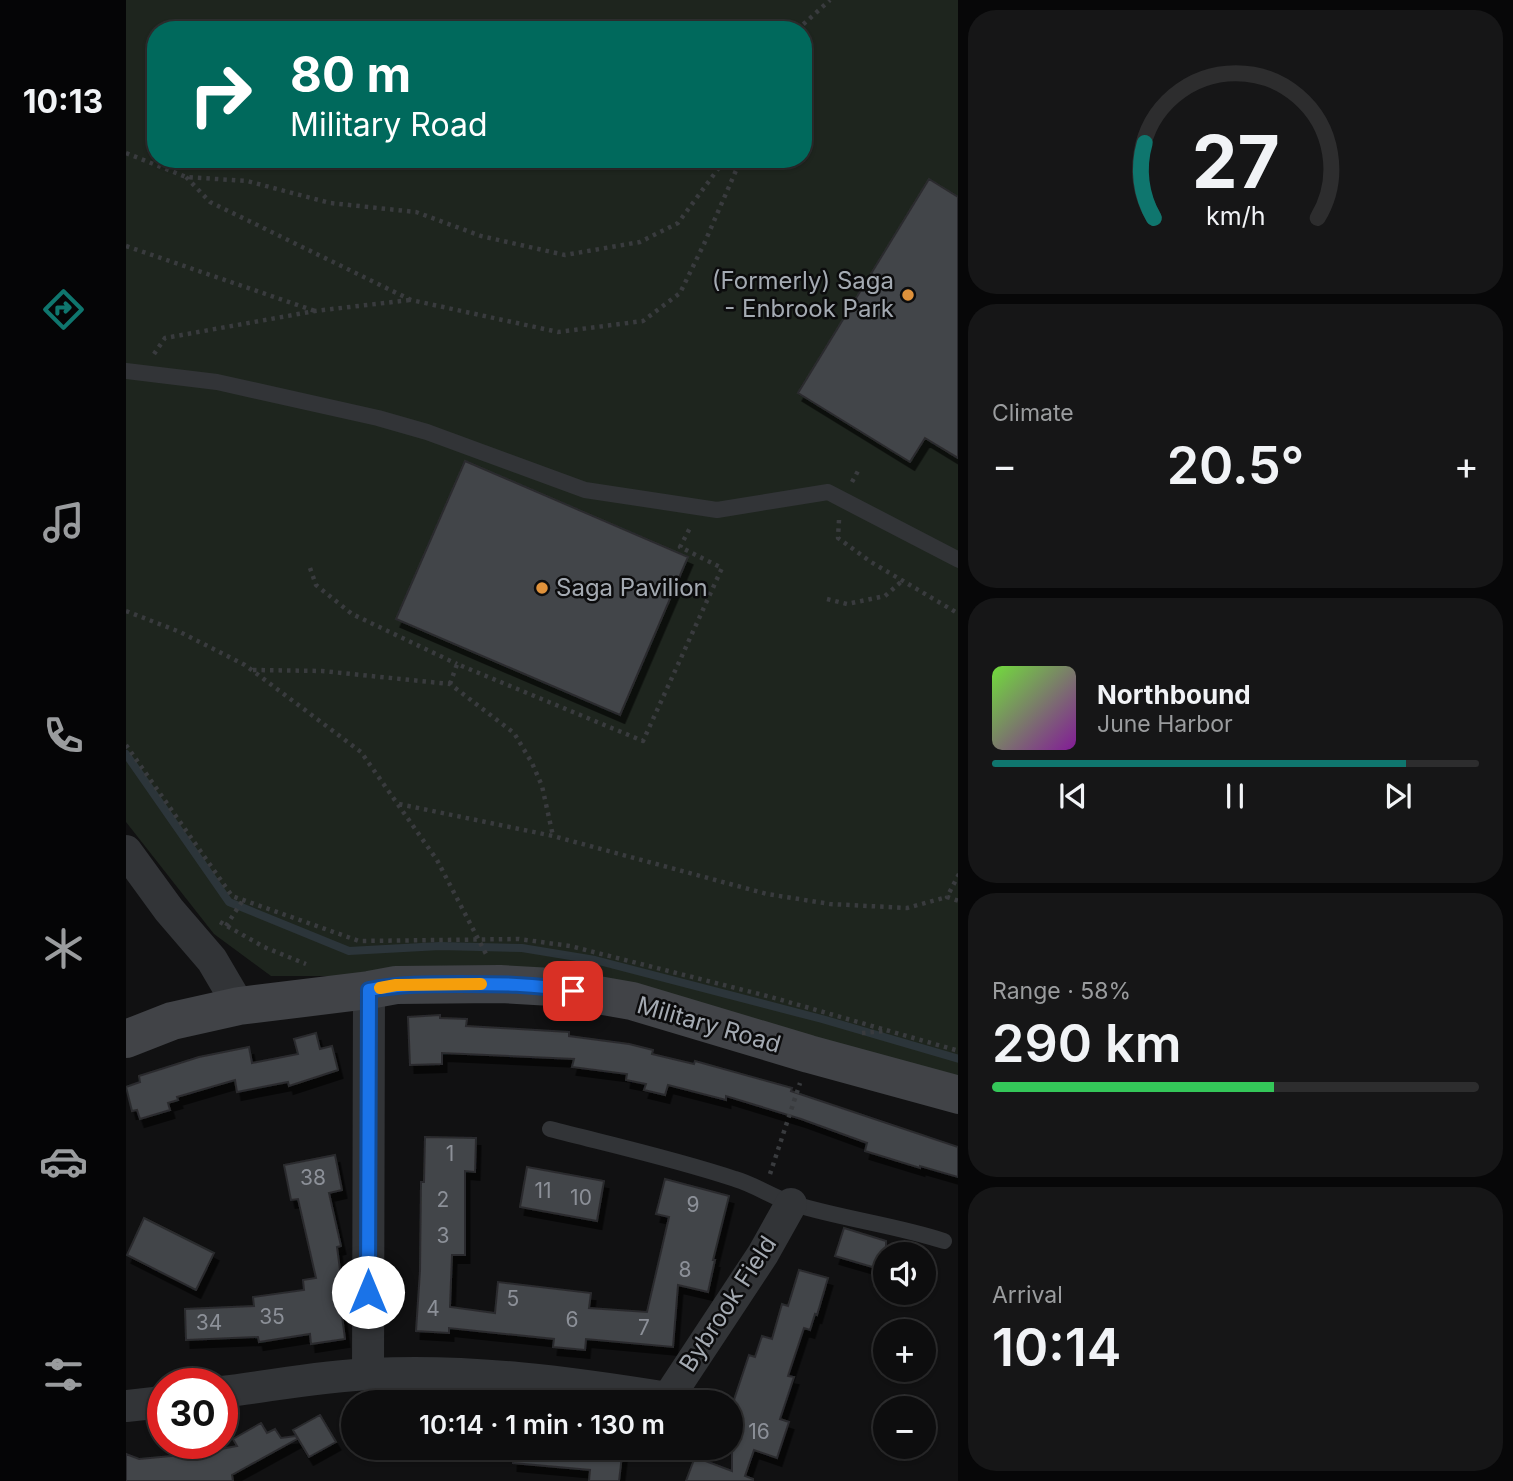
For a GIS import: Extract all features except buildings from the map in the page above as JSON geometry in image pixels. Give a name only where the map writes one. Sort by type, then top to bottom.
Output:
[{"type":"main road","name":"Military Road","points":[[126,1039],[172,1021],[239,1006],[396,985],[500,984],[552,987],[632,1001],[958,1095]]},
{"type":"street","points":[[126,851],[169,910],[212,960],[239,1006]]},
{"type":"street","points":[[368,1374],[369,990]]},
{"type":"street","name":"Bybrook Field","points":[[238,1390],[368,1374],[445,1373],[568,1382],[668,1398],[762,1254],[778,1198]]},
{"type":"street","points":[[126,1406],[147,1404]]},
{"type":"lane","points":[[134,371],[217,382],[378,418],[427,432],[585,490],[717,510],[828,492],[958,560]]},
{"type":"lane","points":[[550,1129],[685,1163],[740,1180],[778,1198],[943,1241]]},
{"type":"path","points":[[807,21],[831,0]]},
{"type":"path","points":[[126,153],[147,161]]},
{"type":"path","points":[[164,168],[186,177],[247,181],[330,203],[416,212],[481,236],[565,255],[640,242],[678,223],[718,168]]},
{"type":"path","points":[[186,177],[210,202],[411,300],[558,332],[643,321],[680,293],[736,168]]},
{"type":"path","points":[[126,246],[316,311]]},
{"type":"path","points":[[134,371],[164,338],[316,311],[411,300]]},
{"type":"path","points":[[859,471],[844,499],[838,538],[871,562],[958,614]]},
{"type":"path","points":[[310,568],[316,585],[352,614],[457,664],[642,741],[722,568],[680,547],[700,508]]},
{"type":"path","points":[[827,599],[848,604],[885,596],[902,581]]},
{"type":"path","points":[[126,611],[180,632],[252,670],[361,752],[437,860],[486,954]]},
{"type":"path","points":[[450,684],[457,664]]},
{"type":"path","points":[[252,670],[322,671],[450,684],[514,733],[542,786],[553,836]]},
{"type":"path","points":[[126,745],[232,896],[359,941],[519,939],[570,946],[771,997],[958,1051]]},
{"type":"path","points":[[399,804],[553,836],[767,894],[830,905],[907,908],[947,897],[958,901]]},
{"type":"path","points":[[947,897],[958,874]]},
{"type":"path","points":[[226,926],[243,900]]},
{"type":"path","points":[[217,920],[298,962],[311,965]]},
{"type":"path","points":[[778,1198],[802,1078]]},
{"type":"shaded area","points":[[126,0],[958,0],[958,1082],[587,976],[271,976],[214,934],[126,822]]},
{"type":"waterway","points":[[126,754],[229,902],[349,951],[440,946],[522,948],[595,960],[822,1019],[958,1059]]},
{"type":"slow traffic","points":[[380,988],[396,985],[481,984]]},
{"type":"place","name":"(Formerly) Saga - Enbrook Park","points":[[908,295]]},
{"type":"place","name":"Saga Pavilion","points":[[542,588]]},
{"type":"route","points":[[368,1292],[369,990],[396,985],[500,984],[573,991]]}]
